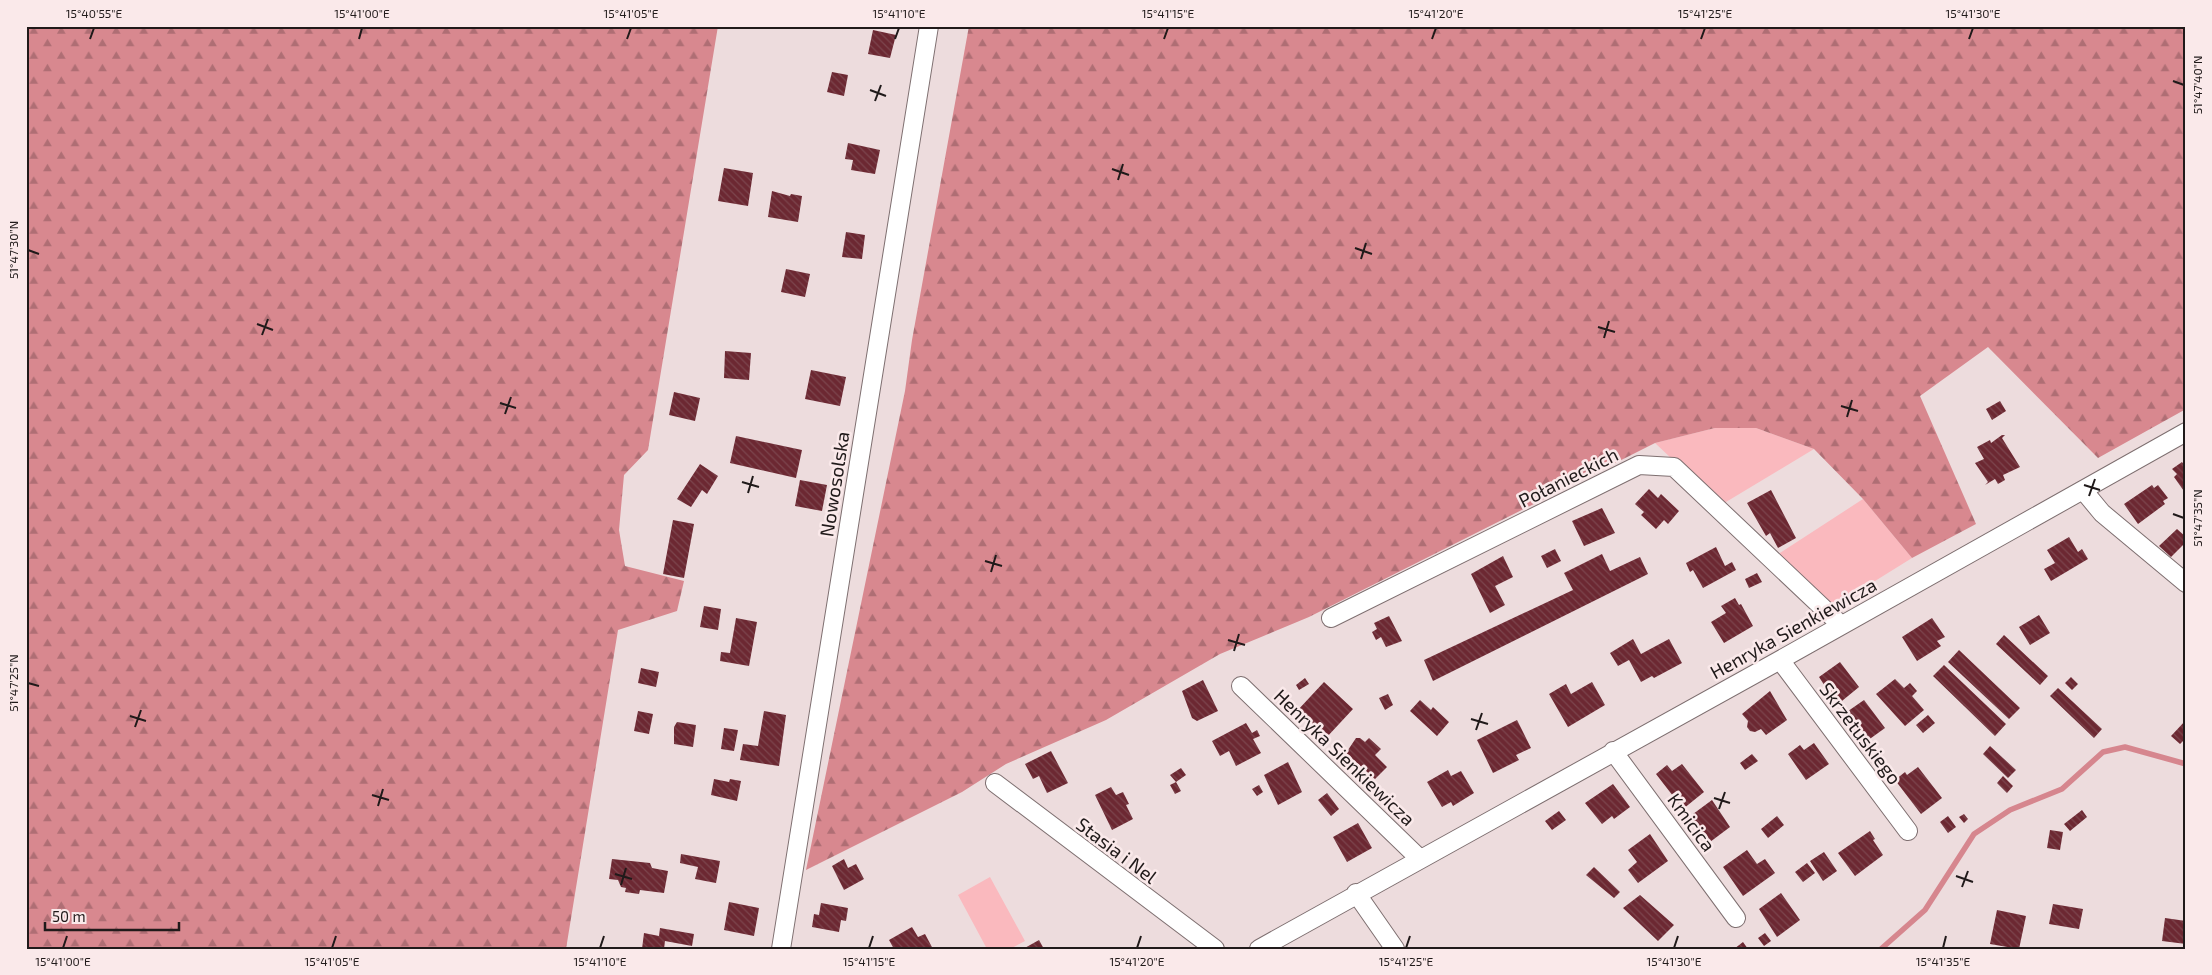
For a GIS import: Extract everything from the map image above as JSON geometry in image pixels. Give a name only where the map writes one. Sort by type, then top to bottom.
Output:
[{"type":"street","name":"Nowosolska","points":[[781,949],[929,26]]},
{"type":"street","name":"Henryka Sienkiewicza","points":[[1259,949],[1356,893],[1420,860],[2186,432]]},
{"type":"street","name":"Połanieckich","points":[[1331,618],[1639,465],[1674,467],[1841,625]]},
{"type":"street","points":[[2083,490],[2102,513],[2186,583]]},
{"type":"street","name":"Skrzetuskiego","points":[[1780,660],[1908,831]]},
{"type":"street","name":"Henryka Sienkiewicza","points":[[1241,686],[1420,860]]},
{"type":"street","name":"Kmicica","points":[[1613,751],[1736,918]]},
{"type":"street","name":"Stasia i Nel","points":[[995,783],[1215,949]]},
{"type":"street","points":[[1356,893],[1395,949]]},
{"type":"shaded area","points":[[1715,428],[1756,428],[1814,449],[1721,505],[1655,443]]},
{"type":"shaded area","points":[[1863,499],[1912,558],[1830,609],[1777,555]]},
{"type":"shaded area","points":[[990,877],[1025,941],[1010,949],[987,949],[958,895]]},
{"type":"green space","points":[[26,26],[718,26],[648,450],[624,475],[619,530],[625,566],[684,581],[677,611],[618,630],[566,949],[26,949]]},
{"type":"green space","points":[[969,26],[2186,26],[2186,409],[2098,458],[1988,347],[1920,396],[1976,524],[1912,558],[1863,499],[1814,449],[1756,428],[1715,428],[1655,443],[1309,617],[1220,654],[1106,720],[1006,764],[962,792],[806,870],[905,391],[912,340]]},
{"type":"building","points":[[873,30],[896,35],[890,58],[868,54]]},
{"type":"building","points":[[832,72],[848,75],[844,96],[827,92]]},
{"type":"building","points":[[848,143],[880,150],[875,174],[851,170],[853,160],[845,159]]},
{"type":"building","points":[[724,168],[753,173],[748,206],[718,201]]},
{"type":"building","points":[[772,191],[790,196],[791,194],[802,196],[798,222],[768,217]]},
{"type":"building","points":[[846,232],[865,235],[862,259],[842,257]]},
{"type":"building","points":[[786,269],[810,274],[805,297],[781,292]]},
{"type":"building","points":[[725,351],[751,353],[749,380],[724,378]]},
{"type":"building","points":[[811,370],[846,377],[840,406],[805,399]]},
{"type":"building","points":[[674,392],[700,398],[695,421],[669,415]]},
{"type":"building","points":[[2000,401],[2006,411],[1992,420],[1986,409]]},
{"type":"building","points":[[2005,435],[2002,438],[2020,467],[2003,475],[2005,480],[1998,484],[1995,479],[1985,485],[1988,482],[1975,463],[1984,459],[1977,447],[1990,440],[1991,443]]},
{"type":"building","points":[[736,436],[802,450],[796,478],[730,463]]},
{"type":"building","points":[[2182,462],[2186,468],[2186,494],[2174,477],[2177,474],[2172,469]]},
{"type":"building","points":[[700,464],[718,476],[707,494],[702,490],[691,507],[677,499]]},
{"type":"building","points":[[800,480],[827,485],[822,511],[795,506]]},
{"type":"building","points":[[2152,485],[2154,488],[2158,485],[2168,498],[2163,501],[2165,504],[2138,524],[2124,504]]},
{"type":"building","points":[[1649,489],[1658,498],[1661,494],[1679,511],[1668,524],[1664,520],[1656,529],[1641,515],[1644,512],[1635,504]]},
{"type":"building","points":[[1771,490],[1796,538],[1778,548],[1770,533],[1766,536],[1747,503]]},
{"type":"building","points":[[1602,508],[1615,533],[1584,546],[1572,521]]},
{"type":"building","points":[[673,520],[694,524],[684,578],[663,574]]},
{"type":"building","points":[[2177,529],[2186,537],[2186,542],[2171,557],[2159,546]]},
{"type":"building","points":[[2069,537],[2078,552],[2082,549],[2088,559],[2051,581],[2044,569],[2055,563],[2047,550]]},
{"type":"building","points":[[1716,547],[1725,566],[1732,562],[1736,570],[1703,588],[1693,570],[1690,572],[1686,563]]},
{"type":"building","points":[[1555,549],[1561,561],[1547,568],[1541,556]]},
{"type":"building","points":[[1602,554],[1610,571],[1640,557],[1648,574],[1433,681],[1424,660],[1573,590],[1564,573]]},
{"type":"building","points":[[1503,556],[1513,577],[1495,586],[1505,605],[1490,613],[1471,574]]},
{"type":"building","points":[[1757,573],[1762,582],[1749,588],[1745,579]]},
{"type":"building","points":[[1735,598],[1739,605],[1741,604],[1753,626],[1724,643],[1711,622],[1726,613],[1721,606]]},
{"type":"building","points":[[704,606],[721,609],[718,630],[700,627]]},
{"type":"building","points":[[2039,615],[2050,633],[2030,645],[2019,627]]},
{"type":"building","points":[[1389,616],[1402,641],[1386,647],[1381,637],[1376,640],[1372,632],[1377,629],[1374,623]]},
{"type":"building","points":[[736,618],[757,622],[749,666],[720,661],[721,652],[730,653]]},
{"type":"building","points":[[1932,618],[1945,637],[1937,641],[1941,646],[1917,661],[1902,637]]},
{"type":"building","points":[[2004,635],[2048,676],[2040,685],[1996,644]]},
{"type":"building","points":[[1633,639],[1641,654],[1669,639],[1682,663],[1654,678],[1652,676],[1641,682],[1629,660],[1618,666],[1610,653]]},
{"type":"building","points":[[1959,650],[2020,708],[2009,719],[1948,662]]},
{"type":"building","points":[[1840,662],[1859,687],[1837,705],[1819,677]]},
{"type":"building","points":[[1944,665],[2006,724],[1995,736],[1933,676]]},
{"type":"building","points":[[641,668],[659,672],[656,687],[638,683]]},
{"type":"building","points":[[2071,677],[2078,684],[2072,690],[2065,683]]},
{"type":"building","points":[[1305,678],[1309,684],[1299,690],[1296,685]]},
{"type":"building","points":[[1895,679],[1904,688],[1910,683],[1917,691],[1912,696],[1924,710],[1905,726],[1876,694]]},
{"type":"building","points":[[1203,680],[1218,711],[1197,721],[1192,718],[1182,691]]},
{"type":"building","points":[[1324,682],[1353,709],[1326,738],[1297,711]]},
{"type":"building","points":[[1592,682],[1605,705],[1568,727],[1549,694],[1566,684],[1571,694]]},
{"type":"building","points":[[2058,688],[2102,729],[2094,738],[2050,696]]},
{"type":"building","points":[[1770,691],[1787,720],[1766,735],[1761,729],[1755,732],[1750,731],[1747,727],[1748,721],[1742,714]]},
{"type":"building","points":[[1388,694],[1393,705],[1385,710],[1379,698]]},
{"type":"building","points":[[1420,700],[1431,710],[1433,707],[1449,722],[1437,736],[1410,711]]},
{"type":"building","points":[[1864,700],[1885,728],[1860,746],[1841,716]]},
{"type":"building","points":[[638,711],[653,714],[649,734],[634,731]]},
{"type":"building","points":[[764,711],[786,715],[779,766],[740,760],[743,744],[758,746]]},
{"type":"building","points":[[1928,715],[1935,723],[1923,733],[1916,725]]},
{"type":"building","points":[[1517,720],[1531,748],[1516,755],[1519,760],[1493,773],[1477,740]]},
{"type":"building","points":[[2186,720],[2186,738],[2180,744],[2171,736]]},
{"type":"building","points":[[677,722],[696,725],[693,747],[674,744],[674,727]]},
{"type":"building","points":[[1246,723],[1252,733],[1257,730],[1260,736],[1253,739],[1261,753],[1236,766],[1229,751],[1220,756],[1212,741]]},
{"type":"building","points":[[724,728],[738,730],[734,751],[721,749]]},
{"type":"building","points":[[1356,738],[1360,738],[1365,742],[1369,738],[1381,749],[1375,755],[1387,767],[1375,779],[1346,753]]},
{"type":"building","points":[[1814,743],[1829,764],[1806,780],[1788,754],[1800,745],[1804,750]]},
{"type":"building","points":[[1990,746],[2016,770],[2008,778],[1983,754]]},
{"type":"building","points":[[1051,751],[1068,783],[1047,793],[1039,776],[1033,779],[1025,764]]},
{"type":"building","points":[[1752,754],[1758,761],[1745,770],[1740,763]]},
{"type":"building","points":[[1288,762],[1302,792],[1278,805],[1264,775]]},
{"type":"building","points":[[1682,764],[1704,792],[1683,809],[1656,774],[1667,765],[1672,771]]},
{"type":"building","points":[[1918,767],[1942,798],[1921,814],[1895,780],[1905,772],[1907,775]]},
{"type":"building","points":[[1181,768],[1186,775],[1176,782],[1170,775]]},
{"type":"building","points":[[1448,770],[1451,776],[1461,771],[1474,793],[1453,806],[1451,802],[1442,807],[1427,782]]},
{"type":"building","points":[[2003,776],[2013,786],[2007,793],[1997,783]]},
{"type":"building","points":[[714,779],[729,782],[730,779],[741,781],[737,801],[711,795]]},
{"type":"building","points":[[1176,782],[1181,791],[1175,794],[1170,785]]},
{"type":"building","points":[[1613,784],[1630,807],[1614,819],[1612,816],[1602,824],[1585,803]]},
{"type":"building","points":[[1259,785],[1263,792],[1257,796],[1252,789]]},
{"type":"building","points":[[1111,787],[1116,795],[1123,792],[1129,804],[1126,805],[1133,819],[1112,830],[1095,795]]},
{"type":"building","points":[[1327,793],[1339,809],[1331,816],[1318,800]]},
{"type":"building","points":[[1712,800],[1730,827],[1710,842],[1689,817]]},
{"type":"building","points":[[2082,810],[2087,817],[2070,831],[2064,824]]},
{"type":"building","points":[[1559,811],[1566,820],[1552,830],[1545,821]]},
{"type":"building","points":[[1964,814],[1968,819],[1964,823],[1959,817]]},
{"type":"building","points":[[1777,816],[1784,825],[1768,838],[1761,829]]},
{"type":"building","points":[[1948,816],[1956,827],[1948,833],[1940,822]]},
{"type":"building","points":[[1358,823],[1372,848],[1347,862],[1333,837]]},
{"type":"building","points":[[2050,830],[2063,832],[2060,850],[2047,848]]},
{"type":"building","points":[[1870,831],[1875,839],[1873,840],[1883,855],[1855,876],[1838,853]]},
{"type":"building","points":[[1650,834],[1668,861],[1638,883],[1628,870],[1637,862],[1628,850]]},
{"type":"building","points":[[1747,850],[1757,864],[1765,859],[1775,873],[1743,896],[1723,867]]},
{"type":"building","points":[[1824,852],[1837,871],[1823,881],[1810,861]]},
{"type":"building","points":[[681,854],[720,861],[716,883],[695,879],[698,867],[680,863]]},
{"type":"building","points":[[612,859],[650,863],[652,868],[668,871],[664,893],[640,890],[639,894],[625,892],[626,888],[621,887],[618,880],[609,879]]},
{"type":"building","points":[[844,859],[848,868],[856,864],[864,879],[844,890],[832,866]]},
{"type":"building","points":[[1807,863],[1815,873],[1803,882],[1795,872]]},
{"type":"building","points":[[1594,867],[1620,892],[1614,898],[1586,875]]},
{"type":"building","points":[[1781,893],[1800,920],[1777,937],[1759,909]]},
{"type":"building","points":[[1640,895],[1674,925],[1658,941],[1623,908]]},
{"type":"building","points":[[729,902],[759,908],[754,936],[724,930]]},
{"type":"building","points":[[821,903],[848,908],[846,921],[841,920],[839,932],[812,927],[814,914],[819,915]]},
{"type":"building","points":[[2053,904],[2083,909],[2079,929],[2049,924]]},
{"type":"building","points":[[1997,910],[2026,916],[2019,949],[1990,944]]},
{"type":"building","points":[[2165,918],[2186,921],[2186,944],[2162,941]]},
{"type":"building","points":[[912,927],[918,937],[925,934],[933,949],[894,949],[889,940]]},
{"type":"building","points":[[660,928],[694,934],[692,946],[665,941],[664,949],[642,949],[644,933],[659,936]]},
{"type":"building","points":[[1765,933],[1771,941],[1764,946],[1758,938]]},
{"type":"building","points":[[1039,940],[1044,949],[1023,949]]},
{"type":"building","points":[[1743,942],[1748,949],[1734,949]]},
{"type":"waterway","points":[[1881,949],[1925,910],[1974,834],[2010,810],[2062,789],[2103,752],[2125,747],[2186,764]]}]
